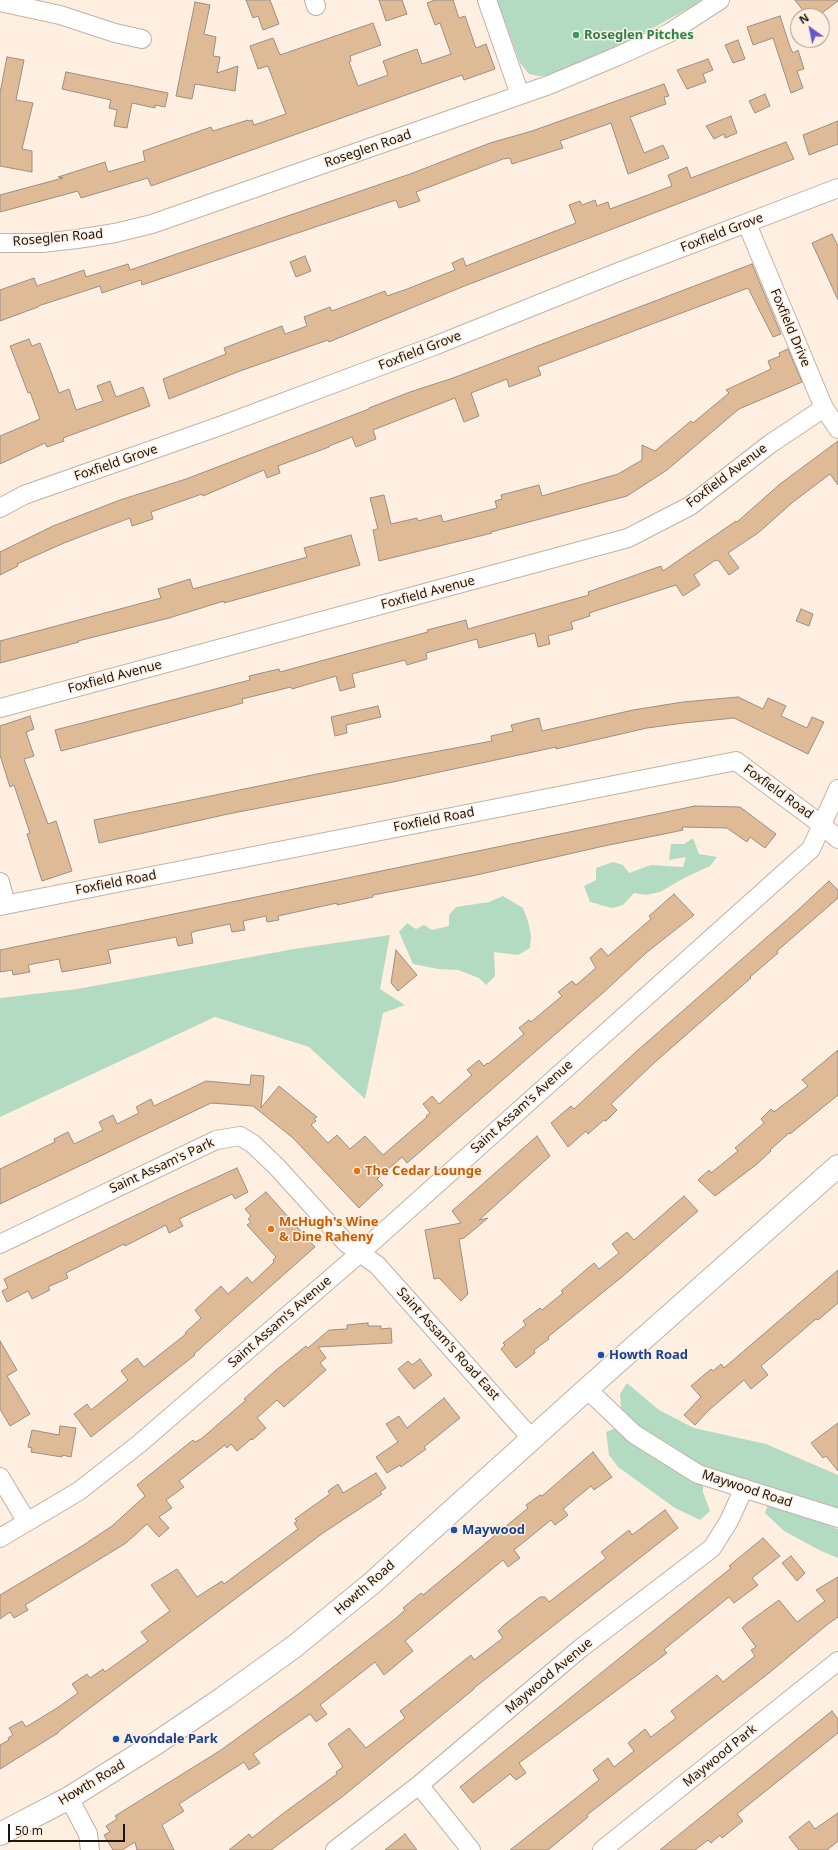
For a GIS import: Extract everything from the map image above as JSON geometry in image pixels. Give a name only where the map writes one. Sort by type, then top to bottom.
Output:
[{"type":"main road","name":"Howth Road","points":[[0,1834],[69,1798],[224,1698],[296,1646],[371,1584],[532,1439],[586,1388],[838,1166]]},
{"type":"street","points":[[487,0],[520,95]]},
{"type":"street","name":"Roseglen Road","points":[[0,242],[42,242],[77,239],[115,234],[152,224],[520,95],[618,56],[669,33],[720,0]]},
{"type":"street","points":[[0,2],[60,15],[115,33],[142,39]]},
{"type":"street","name":"Foxfield Grove","points":[[0,508],[24,495],[220,426],[419,351],[621,271],[838,188]]},
{"type":"street","name":"Foxfield Drive","points":[[747,224],[824,408],[838,429]]},
{"type":"street","name":"Foxfield Avenue","points":[[0,708],[628,538],[690,506],[770,444],[824,408]]},
{"type":"street","name":"Foxfield Road","points":[[3,905],[736,761],[822,825],[838,839]]},
{"type":"street","name":"Saint Assam's Avenue","points":[[0,1538],[79,1491],[139,1444],[360,1253],[811,849],[838,789]]},
{"type":"street","points":[[0,882],[3,905]]},
{"type":"street","name":"Saint Assam's Park","points":[[0,1244],[216,1140],[240,1136],[253,1144],[346,1242],[360,1253]]},
{"type":"street","name":"Saint Assam's Road East","points":[[360,1253],[377,1265],[532,1439]]},
{"type":"street","name":"Maywood Road","points":[[586,1388],[641,1438],[698,1474],[838,1518]]},
{"type":"street","points":[[0,1477],[27,1522]]},
{"type":"street","name":"Maywood Avenue","points":[[335,1850],[419,1785],[581,1648],[712,1548],[729,1521],[744,1488]]},
{"type":"street","name":"Maywood Park","points":[[602,1850],[838,1661]]},
{"type":"street","points":[[419,1785],[471,1850]]},
{"type":"street","points":[[69,1798],[88,1834],[90,1850]]},
{"type":"green space","name":"Roseglen Pitches","points":[[497,0],[704,0],[620,46],[548,76],[539,76],[529,74],[520,63]]},
{"type":"green space","points":[[693,838],[699,854],[717,857],[710,866],[686,877],[660,892],[646,895],[634,893],[623,905],[612,908],[590,902],[584,886],[596,880],[596,868],[613,862],[623,865],[629,873],[651,865],[683,867],[686,857],[669,860],[671,844],[684,844]]},
{"type":"green space","points":[[503,896],[523,908],[531,935],[530,948],[518,955],[494,952],[495,976],[486,985],[479,978],[458,970],[438,969],[413,964],[399,932],[407,923],[416,929],[424,925],[432,930],[449,926],[449,915],[456,907],[489,902]]},
{"type":"green space","points":[[390,935],[380,989],[405,1005],[383,1013],[365,1099],[309,1047],[215,1017],[0,1117],[0,998],[77,989],[294,949]]},
{"type":"green space","points":[[627,1383],[659,1410],[694,1428],[766,1444],[838,1475],[838,1509],[829,1508],[822,1523],[838,1529],[838,1558],[821,1551],[784,1531],[765,1513],[773,1489],[703,1483],[703,1492],[710,1511],[700,1520],[675,1508],[618,1467],[609,1455],[606,1432],[630,1422],[621,1408],[620,1394]]},
{"type":"building","points":[[246,0],[270,0],[279,24],[263,30],[258,16],[253,18]]},
{"type":"building","points":[[379,0],[402,0],[407,14],[386,21]]},
{"type":"building","points":[[435,0],[453,0],[459,18],[465,16],[476,48],[486,44],[495,69],[464,80],[462,75],[151,186],[148,178],[81,198],[78,191],[0,212],[0,195],[63,178],[58,177],[105,162],[108,172],[145,161],[143,151],[211,127],[213,131],[248,120],[252,120],[254,125],[286,114],[268,66],[258,69],[250,46],[273,38],[280,55],[373,23],[381,45],[350,56],[351,61],[349,62],[358,86],[388,75],[383,61],[417,49],[422,64],[451,54],[440,23],[435,25],[427,3]]},
{"type":"building","points":[[795,0],[838,0],[829,8],[801,8]]},
{"type":"building","points":[[195,2],[210,5],[204,34],[216,37],[213,56],[220,57],[217,73],[238,66],[235,91],[195,84],[192,99],[176,96]]},
{"type":"building","points":[[780,16],[790,48],[793,53],[798,50],[804,69],[797,71],[803,88],[791,93],[773,38],[753,45],[747,27]]},
{"type":"building","points":[[738,40],[745,59],[733,63],[725,45]]},
{"type":"building","points":[[7,57],[24,60],[16,100],[33,103],[22,149],[32,151],[32,172],[0,166],[0,93]]},
{"type":"building","points":[[708,59],[713,70],[703,74],[706,82],[687,89],[677,70]]},
{"type":"building","points":[[66,72],[168,93],[165,107],[155,105],[155,108],[132,103],[127,128],[114,126],[117,110],[109,108],[111,100],[62,89]]},
{"type":"building","points":[[664,84],[669,96],[664,97],[666,104],[630,117],[644,153],[663,145],[669,158],[628,174],[611,123],[560,141],[563,148],[512,164],[510,158],[503,159],[416,192],[420,201],[399,208],[396,200],[142,285],[141,280],[102,293],[100,286],[38,306],[0,321],[0,290],[34,278],[37,286],[84,270],[86,277],[128,264],[130,270],[410,174],[490,143],[532,131]]},
{"type":"building","points":[[765,94],[770,106],[755,113],[749,101]]},
{"type":"building","points":[[731,116],[737,133],[725,138],[724,134],[714,139],[706,126]]},
{"type":"building","points":[[838,121],[838,144],[809,155],[803,135]]},
{"type":"building","points":[[786,142],[794,159],[462,287],[329,342],[328,340],[240,371],[169,399],[163,379],[226,354],[224,348],[282,326],[285,334],[307,326],[304,317],[330,307],[332,311],[385,291],[387,296],[455,270],[452,263],[463,258],[466,266],[576,223],[569,205],[580,201],[582,205],[595,200],[597,206],[608,202],[610,209],[672,186],[668,175],[687,167],[691,178]]},
{"type":"building","points":[[832,234],[838,246],[838,300],[812,243]]},
{"type":"building","points":[[305,256],[311,271],[296,277],[290,262]]},
{"type":"building","points":[[752,264],[781,334],[773,337],[748,288],[538,367],[541,375],[509,387],[507,379],[471,393],[479,416],[464,422],[455,398],[373,430],[376,439],[356,447],[352,437],[278,466],[280,473],[267,478],[264,470],[203,496],[202,494],[151,512],[153,519],[132,526],[130,518],[64,543],[17,564],[18,566],[0,575],[0,552],[53,526],[120,500],[186,479],[410,392],[453,378]]},
{"type":"building","points":[[29,339],[32,346],[40,343],[59,393],[69,389],[76,410],[103,401],[97,386],[110,381],[116,397],[143,387],[150,406],[63,438],[64,441],[47,447],[45,443],[0,464],[0,436],[40,419],[30,392],[28,393],[10,346]]},
{"type":"building","points":[[788,349],[802,382],[739,409],[667,470],[627,496],[491,532],[492,533],[379,561],[373,530],[378,529],[370,498],[384,495],[391,524],[417,518],[418,521],[441,515],[443,522],[497,508],[495,501],[502,499],[501,495],[539,485],[542,496],[618,474],[642,460],[642,445],[655,451],[691,421],[693,423],[729,393],[726,390],[771,369],[768,361],[780,356],[779,353]]},
{"type":"building","points":[[838,441],[838,485],[830,474],[793,502],[758,533],[728,553],[739,568],[729,575],[718,560],[714,561],[694,575],[700,585],[683,596],[676,585],[589,613],[590,616],[571,622],[573,629],[548,636],[550,644],[538,647],[535,633],[479,648],[477,639],[426,653],[427,659],[407,665],[405,660],[352,674],[355,687],[340,691],[336,676],[292,689],[291,687],[242,699],[243,703],[61,751],[55,730],[250,680],[249,676],[279,669],[280,672],[428,632],[427,630],[466,620],[468,629],[589,595],[588,592],[661,566],[663,571],[736,521],[737,522],[780,484]]},
{"type":"building","points":[[351,535],[360,565],[0,663],[0,641],[161,598],[158,589],[190,579],[193,589],[307,557],[304,548]]},
{"type":"building","points":[[801,609],[813,614],[809,626],[796,621]]},
{"type":"building","points":[[738,697],[763,709],[768,698],[786,706],[781,716],[807,728],[812,717],[824,722],[808,754],[734,718],[647,728],[556,749],[556,747],[393,782],[228,814],[99,843],[94,820],[317,774],[492,741],[491,736],[513,731],[511,725],[539,718],[542,731],[633,710],[683,702]]},
{"type":"building","points":[[378,706],[381,717],[346,725],[347,733],[335,736],[331,717]]},
{"type":"building","points":[[30,716],[34,729],[26,732],[34,756],[24,759],[48,824],[56,821],[72,871],[42,881],[27,834],[30,833],[14,785],[10,787],[0,755],[0,726]]},
{"type":"building","points":[[695,806],[740,807],[776,834],[765,848],[750,837],[747,842],[727,828],[682,827],[683,830],[472,876],[373,895],[373,897],[337,905],[337,903],[278,916],[279,920],[267,922],[266,916],[243,921],[245,930],[232,932],[230,924],[196,931],[191,933],[193,943],[178,946],[176,937],[108,950],[111,963],[62,972],[59,959],[28,965],[30,972],[13,975],[12,970],[0,972],[0,950]]},
{"type":"building","points":[[829,881],[838,890],[838,898],[777,951],[778,953],[750,977],[751,978],[654,1063],[611,1104],[617,1110],[606,1121],[604,1120],[588,1134],[586,1131],[568,1147],[551,1123],[571,1106],[574,1109],[638,1050]]},
{"type":"building","points":[[674,894],[694,915],[646,953],[604,992],[407,1163],[402,1157],[377,1179],[383,1185],[359,1208],[293,1138],[253,1106],[211,1103],[0,1204],[0,1169],[55,1142],[54,1139],[68,1132],[74,1144],[103,1130],[99,1122],[113,1115],[117,1124],[139,1113],[136,1107],[151,1099],[154,1106],[206,1081],[250,1085],[251,1075],[264,1076],[261,1108],[279,1086],[317,1117],[314,1119],[316,1121],[311,1125],[328,1143],[337,1135],[350,1149],[365,1136],[383,1155],[427,1117],[426,1116],[430,1113],[423,1104],[432,1096],[439,1104],[472,1075],[467,1070],[479,1060],[484,1066],[487,1063],[488,1064],[524,1034],[519,1028],[529,1020],[531,1022],[562,996],[558,992],[572,981],[576,985],[596,968],[590,958],[601,948],[608,956],[651,919],[649,916]]},
{"type":"building","points":[[396,950],[417,975],[398,991],[391,983]]},
{"type":"building","points":[[838,1050],[838,1095],[790,1134],[789,1133],[757,1164],[715,1196],[698,1180],[709,1170],[711,1173],[738,1151],[735,1148],[764,1123],[761,1119],[771,1109],[774,1112],[808,1086],[802,1080]]},
{"type":"building","points":[[537,1136],[550,1156],[479,1220],[488,1218],[464,1238],[459,1239],[468,1294],[461,1301],[439,1278],[434,1279],[425,1230],[461,1223],[452,1211]]},
{"type":"building","points":[[237,1168],[248,1192],[235,1199],[232,1194],[179,1219],[183,1226],[169,1233],[166,1225],[125,1246],[124,1244],[66,1273],[68,1278],[48,1287],[50,1290],[32,1299],[28,1291],[7,1302],[2,1291],[8,1288],[4,1279],[169,1199]]},
{"type":"building","points":[[266,1192],[315,1247],[194,1354],[195,1355],[91,1437],[74,1414],[87,1404],[91,1410],[128,1380],[121,1371],[137,1358],[144,1367],[186,1334],[185,1333],[201,1318],[195,1310],[221,1286],[228,1294],[247,1277],[252,1283],[274,1262],[273,1260],[276,1257],[247,1225],[251,1222],[248,1219],[251,1216],[245,1209]]},
{"type":"building","points":[[684,1196],[698,1211],[623,1276],[548,1337],[549,1339],[534,1350],[535,1353],[516,1368],[501,1349],[505,1345],[503,1343],[526,1325],[523,1321],[540,1308],[542,1310],[563,1293],[561,1291],[594,1263],[599,1269],[619,1253],[612,1244],[627,1232],[634,1240]]},
{"type":"building","points":[[838,1270],[838,1303],[818,1320],[816,1319],[761,1366],[768,1375],[751,1389],[744,1380],[709,1410],[695,1425],[684,1415],[701,1397],[691,1386],[711,1369],[713,1371],[721,1364],[724,1368]]},
{"type":"building","points":[[368,1323],[368,1326],[381,1326],[381,1329],[391,1328],[392,1343],[318,1347],[326,1358],[320,1363],[326,1370],[284,1407],[277,1400],[257,1418],[266,1428],[252,1440],[251,1439],[237,1451],[231,1444],[227,1448],[225,1445],[179,1481],[184,1487],[166,1500],[172,1508],[159,1517],[169,1528],[159,1537],[147,1524],[126,1543],[25,1605],[28,1610],[14,1618],[10,1612],[0,1619],[0,1595],[79,1548],[112,1526],[145,1496],[137,1485],[193,1440],[195,1442],[201,1439],[246,1400],[244,1399],[275,1371],[306,1346],[308,1348],[329,1330],[347,1329],[347,1325]]},
{"type":"building","points":[[0,1341],[17,1370],[7,1376],[30,1414],[10,1426],[0,1409]]},
{"type":"building","points":[[420,1359],[432,1375],[414,1389],[398,1369],[408,1361],[412,1365]]},
{"type":"building","points":[[444,1398],[460,1418],[424,1447],[426,1449],[401,1467],[400,1465],[387,1473],[376,1457],[398,1442],[386,1424],[399,1416],[407,1428]]},
{"type":"building","points":[[838,1423],[838,1471],[826,1456],[823,1458],[811,1443]]},
{"type":"building","points":[[60,1426],[76,1428],[71,1457],[31,1452],[32,1448],[28,1447],[32,1430],[59,1435]]},
{"type":"building","points":[[593,1452],[612,1477],[594,1490],[591,1486],[563,1509],[568,1515],[555,1525],[551,1520],[514,1550],[520,1558],[508,1567],[503,1560],[405,1641],[413,1651],[384,1675],[375,1662],[320,1705],[327,1714],[316,1722],[310,1714],[253,1754],[260,1763],[249,1770],[244,1762],[179,1804],[184,1811],[162,1825],[174,1850],[137,1850],[135,1842],[122,1850],[113,1850],[104,1835],[110,1832],[106,1826],[117,1819],[115,1816],[221,1750],[301,1692],[395,1619],[405,1610],[403,1608],[421,1593],[423,1595],[528,1508],[526,1505],[540,1495],[542,1496]]},
{"type":"building","points":[[376,1473],[386,1488],[380,1492],[382,1494],[323,1533],[58,1733],[0,1769],[0,1745],[9,1740],[8,1738],[13,1735],[9,1728],[22,1721],[26,1727],[57,1708],[78,1693],[72,1684],[87,1674],[90,1678],[103,1669],[105,1672],[148,1641],[141,1632],[170,1611],[151,1585],[177,1569],[197,1597],[222,1581],[224,1584],[298,1529],[294,1523],[297,1521],[295,1519],[330,1494],[328,1491],[338,1484],[343,1493]]},
{"type":"building","points":[[665,1510],[678,1528],[474,1688],[342,1797],[271,1850],[229,1850],[249,1834],[252,1838],[337,1774],[336,1772],[343,1767],[328,1744],[349,1728],[366,1748],[405,1718],[400,1711],[471,1655],[474,1660],[503,1638],[498,1631],[504,1625],[540,1597],[545,1597],[549,1602],[606,1558],[601,1552],[629,1530],[632,1535]]},
{"type":"building","points":[[763,1538],[780,1556],[752,1578],[758,1585],[734,1603],[729,1597],[667,1647],[664,1650],[667,1653],[519,1763],[526,1773],[516,1780],[510,1774],[473,1803],[460,1787],[731,1568],[729,1566]]},
{"type":"building","points":[[791,1556],[805,1573],[797,1581],[782,1563]]},
{"type":"building","points":[[838,1577],[838,1617],[769,1673],[587,1815],[588,1817],[548,1850],[510,1850],[599,1780],[593,1770],[608,1758],[614,1767],[634,1751],[628,1743],[645,1729],[651,1737],[676,1718],[671,1711],[717,1675],[723,1682],[755,1656],[751,1650],[756,1647],[742,1628],[746,1624],[779,1600],[797,1622],[825,1601],[816,1590]]},
{"type":"building","points":[[832,1711],[838,1719],[838,1733],[737,1814],[743,1821],[722,1838],[720,1835],[711,1843],[708,1840],[695,1850],[660,1850]]},
{"type":"building","points":[[838,1813],[838,1841],[827,1850],[799,1850],[789,1837],[809,1821],[815,1829]]},
{"type":"building","points":[[405,1834],[417,1850],[385,1850]]},
{"type":"place","name":"Roseglen Pitches","points":[[576,35]]},
{"type":"place","name":"The Cedar Lounge","points":[[357,1171]]},
{"type":"place","name":"McHugh's Wine & Dine Raheny","points":[[271,1229]]},
{"type":"place","name":"Howth Road","points":[[601,1355]]},
{"type":"place","name":"Maywood","points":[[454,1530]]},
{"type":"place","name":"Avondale Park","points":[[116,1739]]}]
